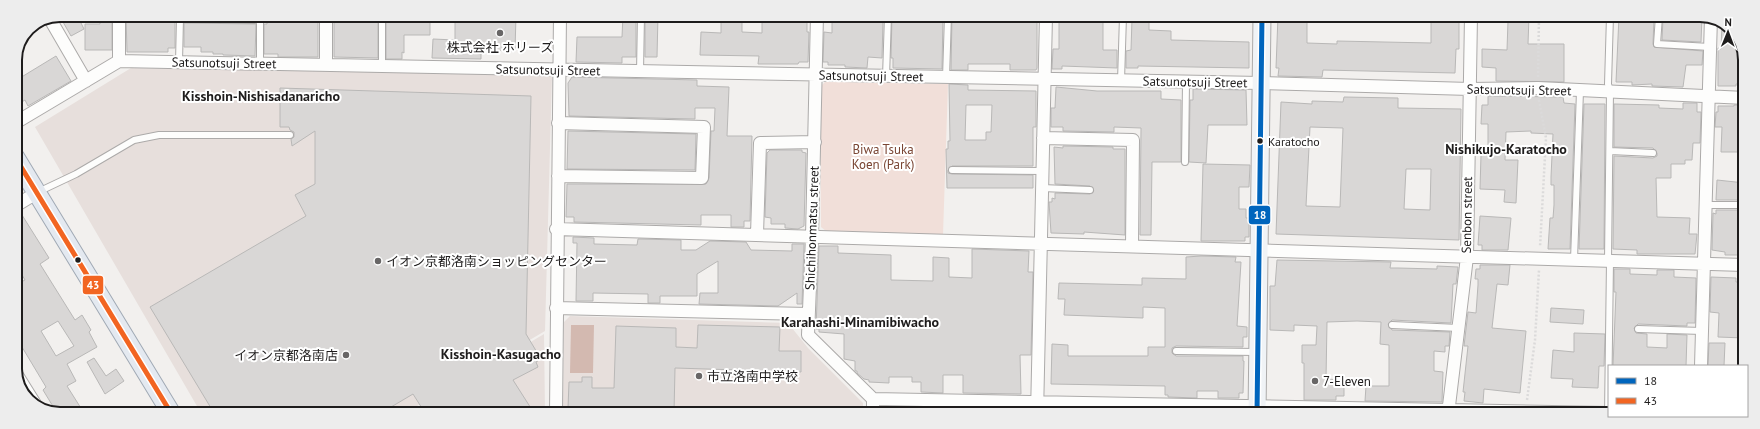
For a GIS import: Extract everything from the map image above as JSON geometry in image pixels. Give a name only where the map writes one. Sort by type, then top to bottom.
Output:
[{"type":"main road","points":[[22,168],[167,407]]},
{"type":"street","points":[[22,120],[120,61],[119,22]]},
{"type":"street","points":[[326,22],[326,65]]},
{"type":"street","points":[[556,407],[556,229],[560,22]]},
{"type":"street","name":"Shichihonmatsu street","points":[[817,22],[815,142],[808,335],[873,399]]},
{"type":"street","points":[[1037,407],[1042,172],[1046,80],[1046,22]]},
{"type":"street","points":[[1257,407],[1262,22]]},
{"type":"street","name":"Senbon street","points":[[1449,407],[1460,328],[1467,257],[1471,22]]},
{"type":"street","points":[[52,23],[86,81]]},
{"type":"street","points":[[1701,365],[1705,205],[1710,96],[1711,24]]},
{"type":"street","name":"Satsunotsuji Street","points":[[120,61],[886,77],[1260,83],[1470,89],[1538,88],[1738,98]]},
{"type":"street","points":[[558,123],[704,127],[702,178],[558,176]]},
{"type":"street","points":[[1044,138],[1133,140],[1132,246]]},
{"type":"street","points":[[757,234],[760,143],[815,142]]},
{"type":"street","points":[[22,202],[38,192]]},
{"type":"street","points":[[556,229],[1259,249],[1738,265]]},
{"type":"street","points":[[556,308],[808,314]]},
{"type":"street","points":[[873,407],[873,399],[1037,401],[1152,407]]},
{"type":"lane","points":[[179,62],[180,22]]},
{"type":"lane","points":[[260,22],[260,63]]},
{"type":"lane","points":[[382,22],[382,66]]},
{"type":"lane","points":[[640,72],[641,22]]},
{"type":"lane","points":[[886,77],[888,22]]},
{"type":"lane","points":[[946,78],[948,22]]},
{"type":"lane","points":[[1121,81],[1123,22]]},
{"type":"lane","points":[[1608,365],[1610,91],[1608,84],[1610,22]]},
{"type":"lane","points":[[1659,22],[1658,44],[1710,47]]},
{"type":"lane","points":[[1185,162],[1186,82]]},
{"type":"lane","points":[[1574,260],[1580,91]]},
{"type":"lane","points":[[38,192],[76,174],[134,140],[158,135],[290,135]]},
{"type":"lane","points":[[1610,151],[1653,153]]},
{"type":"lane","points":[[952,170],[1042,172]]},
{"type":"lane","points":[[1042,188],[1090,190]]},
{"type":"lane","points":[[1705,205],[1738,206]]},
{"type":"lane","points":[[1392,325],[1460,328]]},
{"type":"lane","points":[[1638,329],[1702,331]]},
{"type":"lane","points":[[1176,351],[1257,352]]},
{"type":"lane","points":[[926,400],[926,407]]},
{"type":"path","points":[[1527,407],[1535,340],[1546,138],[1538,88],[1539,22]]},
{"type":"shaded area","name":"イオン京都洛南ショッピングセンター","points":[[131,68],[552,75],[545,331],[415,407],[198,407],[35,127]]},
{"type":"shaded area","name":"市立洛南中学校","points":[[570,316],[788,323],[808,348],[863,403],[863,407],[563,407],[564,322]]},
{"type":"shaded area","points":[[571,325],[594,325],[593,373],[570,373]]},
{"type":"shaded area","points":[[544,334],[545,407],[422,407]]},
{"type":"green space","name":"Biwa Tsuka Koen (Park)","points":[[825,82],[948,84],[943,235],[826,231],[821,227],[820,87]]},
{"type":"building","points":[[63,22],[80,22],[84,29],[71,36]]},
{"type":"building","points":[[100,22],[112,22],[112,50],[85,50],[85,24],[100,24]]},
{"type":"building","points":[[126,22],[175,22],[175,48],[168,48],[168,52],[127,52]]},
{"type":"building","points":[[267,22],[318,22],[318,57],[278,57],[278,54],[264,54],[264,24],[267,24]]},
{"type":"building","points":[[334,22],[378,22],[378,58],[334,57]]},
{"type":"building","points":[[386,22],[430,22],[430,35],[404,35],[404,53],[402,52],[402,59],[386,59]]},
{"type":"building","points":[[455,22],[516,22],[515,51],[481,50],[481,59],[432,58],[433,39],[455,40]]},
{"type":"building","points":[[623,22],[636,22],[636,57],[622,57],[622,63],[576,62],[577,37],[622,37]]},
{"type":"building","points":[[645,22],[658,22],[657,57],[645,57]]},
{"type":"building","points":[[721,22],[742,22],[742,32],[762,33],[762,22],[807,22],[807,32],[809,32],[808,62],[799,62],[798,64],[758,64],[759,56],[700,55],[701,32],[721,33]]},
{"type":"building","points":[[832,22],[883,22],[882,58],[868,57],[867,68],[845,67],[845,65],[828,65],[828,62],[823,62],[824,32],[832,33]]},
{"type":"building","points":[[892,22],[943,22],[942,69],[893,68],[893,58],[891,58]]},
{"type":"building","points":[[952,22],[1037,22],[1036,70],[1010,70],[1010,64],[968,64],[968,70],[951,70]]},
{"type":"building","points":[[1059,22],[1103,22],[1103,50],[1117,50],[1117,68],[1062,66],[1062,69],[1052,69],[1053,49],[1059,49]]},
{"type":"building","points":[[1132,22],[1149,22],[1149,30],[1171,31],[1171,40],[1249,42],[1249,68],[1138,66],[1138,68],[1126,68],[1126,51],[1131,50]]},
{"type":"building","points":[[1278,22],[1307,22],[1307,43],[1337,44],[1337,41],[1431,43],[1431,22],[1459,22],[1459,49],[1456,49],[1455,73],[1323,70],[1322,77],[1278,76],[1279,68],[1276,68]]},
{"type":"building","points":[[1508,22],[1529,22],[1528,44],[1564,44],[1564,82],[1496,81],[1496,68],[1482,67],[1482,49],[1507,50]]},
{"type":"building","points":[[1619,22],[1654,22],[1654,47],[1703,51],[1702,65],[1686,65],[1683,87],[1652,86],[1652,84],[1632,85],[1632,82],[1616,82]]},
{"type":"building","points":[[1663,22],[1702,22],[1701,42],[1662,40]]},
{"type":"building","points":[[184,23],[256,24],[255,56],[213,54],[213,52],[201,52],[201,47],[184,47]]},
{"type":"building","points":[[1722,29],[1732,39],[1737,51],[1738,84],[1736,84],[1736,86],[1718,86],[1718,48],[1721,49]]},
{"type":"building","points":[[56,56],[71,81],[28,106],[25,100],[22,102],[22,77]]},
{"type":"building","points":[[572,77],[697,80],[697,86],[729,87],[727,136],[752,136],[750,221],[744,221],[744,227],[731,227],[731,215],[701,215],[701,225],[574,222],[574,217],[566,217],[567,184],[706,184],[709,178],[711,131],[714,131],[715,108],[695,108],[695,119],[569,116],[568,83]]},
{"type":"building","points":[[949,84],[968,85],[968,90],[1036,91],[1036,127],[1033,127],[1033,166],[952,166],[948,170],[948,173],[952,174],[1033,175],[1033,188],[947,188],[946,149],[948,149],[948,141],[950,141]],"holes":[[[966,105],[992,105],[991,132],[986,132],[986,140],[965,140]]]},
{"type":"building","points":[[1056,87],[1097,91],[1161,91],[1161,99],[1181,100],[1181,162],[1152,162],[1151,235],[1140,235],[1141,128],[1114,127],[1114,132],[1063,131],[1063,127],[1051,127],[1051,108],[1055,108]]},
{"type":"building","name":"イオン京都洛南ショッピングセンター","points":[[280,88],[531,96],[526,334],[541,359],[536,362],[538,367],[513,380],[530,407],[421,407],[413,394],[391,407],[210,407],[150,307],[306,216],[295,195],[315,184],[315,131],[292,146],[291,139],[294,137],[294,132],[290,130],[289,127],[280,127]]},
{"type":"building","points":[[1193,89],[1246,90],[1247,125],[1208,125],[1206,163],[1189,162],[1190,100],[1193,100]]},
{"type":"building","points":[[1488,96],[1563,97],[1564,103],[1575,104],[1570,249],[1548,249],[1550,218],[1553,218],[1554,205],[1554,185],[1551,185],[1553,134],[1531,133],[1531,131],[1506,132],[1505,160],[1518,160],[1516,203],[1504,202],[1505,190],[1480,189],[1481,155],[1487,155],[1488,147],[1488,124],[1481,124],[1482,105],[1488,105]]},
{"type":"building","points":[[1344,97],[1398,98],[1398,108],[1461,109],[1459,240],[1276,234],[1281,102],[1312,104],[1312,101],[1343,102]],"holes":[[[1310,127],[1343,128],[1340,207],[1306,206]],[[1406,169],[1431,169],[1430,210],[1404,209]]]},
{"type":"building","points":[[1683,103],[1697,103],[1697,112],[1701,112],[1700,143],[1693,143],[1692,160],[1685,160],[1685,164],[1671,164],[1671,178],[1656,178],[1657,217],[1690,218],[1689,234],[1697,234],[1695,254],[1637,254],[1637,250],[1613,249],[1614,156],[1653,158],[1657,156],[1657,153],[1653,148],[1614,147],[1614,104],[1659,105],[1659,108],[1683,109]]},
{"type":"building","points":[[1584,104],[1605,104],[1604,249],[1579,249]]},
{"type":"building","points":[[1738,105],[1738,152],[1721,152],[1722,127],[1715,127],[1716,112],[1718,112],[1718,106]]},
{"type":"building","points":[[568,131],[696,134],[695,170],[567,169]]},
{"type":"building","points":[[1063,146],[1113,147],[1113,149],[1125,149],[1125,235],[1084,232],[1084,234],[1051,233],[1049,202],[1052,202],[1052,198],[1055,199],[1055,193],[1090,194],[1094,191],[1090,186],[1055,184],[1054,147],[1063,148]]},
{"type":"building","points":[[770,150],[802,150],[802,152],[806,153],[804,226],[798,229],[785,228],[785,224],[771,224],[771,218],[765,217],[767,153]]},
{"type":"building","points":[[1203,164],[1250,165],[1249,187],[1239,187],[1239,209],[1246,209],[1246,218],[1249,218],[1249,237],[1245,237],[1245,241],[1201,241]]},
{"type":"building","points":[[1717,180],[1738,182],[1738,200],[1716,200]]},
{"type":"building","points":[[1716,210],[1738,210],[1738,255],[1725,255],[1725,252],[1712,250],[1713,213],[1716,214]]},
{"type":"building","points":[[22,215],[49,258],[40,264],[75,320],[82,315],[91,330],[89,332],[97,347],[67,364],[76,381],[67,386],[80,407],[53,406],[43,390],[46,387],[22,347],[22,282],[25,280],[22,275]],"holes":[[[58,321],[74,346],[56,356],[41,331]]]},
{"type":"building","points":[[1480,216],[1511,218],[1508,250],[1482,250],[1482,245],[1478,245]]},
{"type":"building","points":[[573,237],[594,238],[594,244],[637,245],[638,239],[681,240],[681,250],[696,250],[710,241],[746,242],[751,250],[792,251],[792,244],[804,244],[802,304],[797,304],[797,293],[778,306],[699,304],[700,293],[718,293],[718,261],[697,274],[697,296],[660,296],[660,303],[648,303],[648,294],[593,293],[593,301],[576,301],[577,243],[573,243]]},
{"type":"building","points":[[819,246],[838,246],[838,253],[891,255],[891,280],[933,281],[933,257],[949,258],[949,277],[972,278],[972,249],[1029,251],[1028,272],[1033,272],[1031,355],[1020,355],[1021,394],[963,393],[963,375],[943,375],[943,393],[921,392],[921,382],[912,382],[912,377],[889,377],[889,383],[869,382],[869,380],[864,379],[857,373],[857,371],[855,371],[855,361],[844,359],[844,334],[819,332],[819,329],[816,329]]},
{"type":"building","points":[[1186,257],[1236,257],[1235,262],[1241,262],[1237,326],[1247,327],[1247,337],[1243,337],[1243,347],[1176,346],[1172,348],[1172,353],[1176,356],[1243,356],[1243,393],[1239,393],[1239,398],[1218,398],[1218,391],[1197,391],[1197,398],[1168,397],[1168,395],[1165,395],[1165,386],[1051,384],[1052,344],[1068,345],[1068,356],[1148,356],[1148,347],[1165,347],[1165,308],[1143,307],[1143,318],[1064,315],[1065,299],[1058,299],[1059,283],[1142,285],[1142,278],[1186,279]]},
{"type":"building","points":[[1277,260],[1391,262],[1390,268],[1437,269],[1437,266],[1458,267],[1456,284],[1453,284],[1451,323],[1392,320],[1388,324],[1392,330],[1450,332],[1449,346],[1445,346],[1445,352],[1434,351],[1434,371],[1443,372],[1442,402],[1365,401],[1366,386],[1389,386],[1389,345],[1380,344],[1381,322],[1357,321],[1327,322],[1326,379],[1344,380],[1344,396],[1336,396],[1336,400],[1304,400],[1304,363],[1302,363],[1302,345],[1316,345],[1317,326],[1294,325],[1294,331],[1270,330],[1270,286],[1275,286]]},
{"type":"building","points":[[1480,265],[1510,265],[1508,285],[1497,284],[1492,328],[1526,331],[1520,393],[1484,389],[1483,403],[1464,401],[1465,392],[1463,392],[1468,346],[1464,346],[1468,312],[1476,313],[1478,279],[1475,279],[1476,269],[1480,269]]},
{"type":"building","points":[[1614,269],[1630,269],[1630,274],[1657,275],[1657,270],[1674,270],[1674,277],[1696,278],[1695,323],[1687,323],[1687,326],[1638,324],[1634,328],[1636,333],[1647,334],[1647,347],[1667,348],[1667,334],[1687,335],[1686,365],[1613,365],[1616,292],[1614,292]]},
{"type":"building","points":[[1711,277],[1736,278],[1736,282],[1738,282],[1738,338],[1718,337],[1719,313],[1710,312]]},
{"type":"building","points":[[1551,308],[1584,310],[1583,324],[1550,322]]},
{"type":"building","points":[[698,325],[780,327],[779,351],[801,351],[801,372],[675,368],[674,407],[568,407],[569,382],[582,382],[582,377],[592,377],[592,388],[614,388],[616,326],[676,328],[676,347],[697,348]]},
{"type":"building","points":[[1574,333],[1605,334],[1604,366],[1599,366],[1598,388],[1572,387],[1573,379],[1551,378],[1553,350],[1574,352]]},
{"type":"building","points":[[1709,343],[1725,343],[1724,365],[1708,365]]},
{"type":"building","points":[[94,358],[106,376],[116,369],[124,381],[105,394],[87,362]]},
{"type":"transit line","name":"18","points":[[1257,407],[1262,22]]},
{"type":"transit line","name":"43","points":[[22,168],[167,407]]},
{"type":"place","name":"株式会社 ホリーズ","points":[[500,33]]},
{"type":"place","name":"Karatocho","points":[[1260,141]]},
{"type":"place","name":"イオン京都洛南ショッピングセンター","points":[[378,261]]},
{"type":"place","name":"イオン京都洛南店","points":[[346,355]]},
{"type":"place","name":"市立洛南中学校","points":[[699,376]]},
{"type":"place","name":"7-Eleven","points":[[1315,381]]},
{"type":"district","name":"Kisshoin-Nishisadanaricho","points":[[261,96]]},
{"type":"district","name":"Nishikujo-Karatocho","points":[[1506,149]]},
{"type":"district","name":"Karahashi-Minamibiwacho","points":[[860,322]]},
{"type":"district","name":"Kisshoin-Kasugacho","points":[[501,354]]}]
